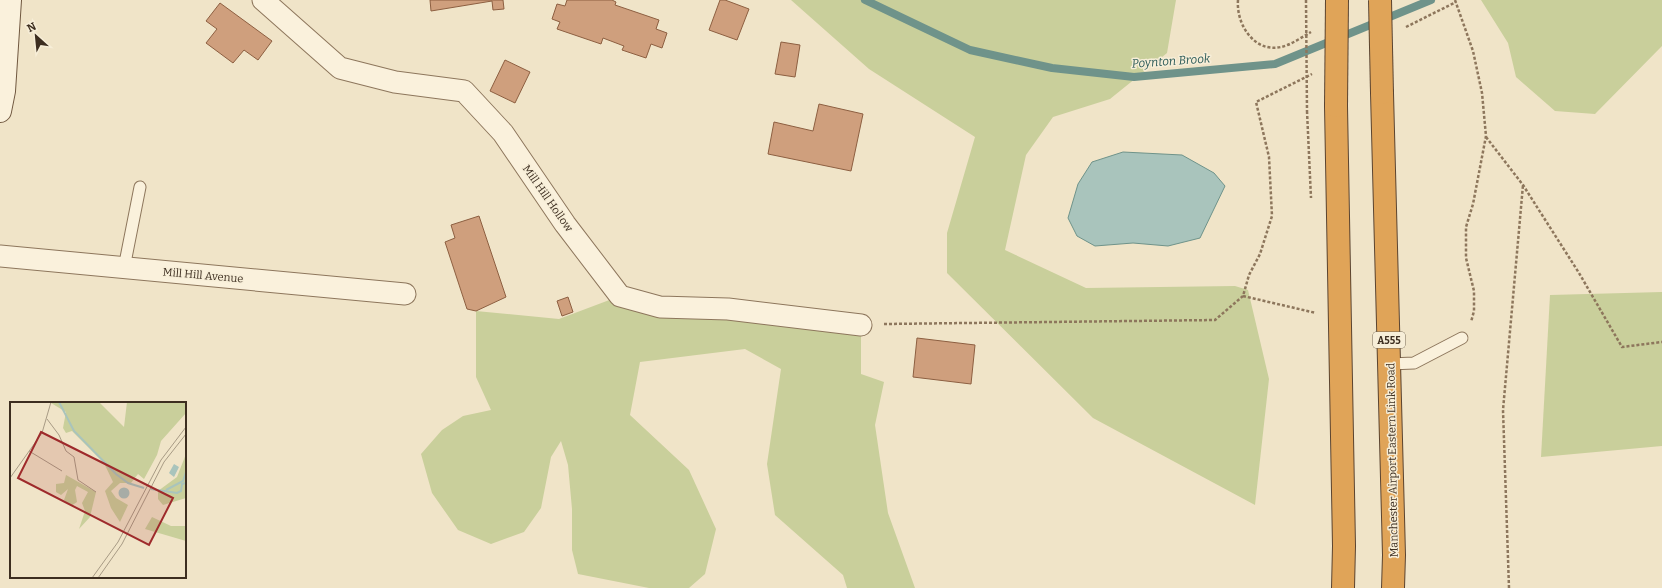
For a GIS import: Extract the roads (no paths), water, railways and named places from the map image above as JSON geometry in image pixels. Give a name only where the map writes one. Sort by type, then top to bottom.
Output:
[{"type":"highway","points":[[1337,0],[1336,106],[1344,538],[1343,588]]},
{"type":"highway","name":"Manchester Airport Eastern Link Road","points":[[1380,0],[1390,364],[1394,588]]},
{"type":"street","points":[[0,111],[4,91],[10,0]]},
{"type":"street","name":"Mill Hill Hollow","points":[[263,0],[340,68],[395,82],[464,91],[503,133],[565,224],[620,296],[660,307],[728,310],[861,325]]},
{"type":"street","name":"Mill Hill Avenue","points":[[0,256],[405,294]]},
{"type":"lane","points":[[124,268],[140,187]]},
{"type":"lane","points":[[1390,364],[1414,363],[1462,338]]},
{"type":"water","points":[[1123,152],[1182,155],[1214,173],[1225,186],[1200,238],[1168,246],[1133,243],[1095,246],[1077,236],[1068,218],[1078,184],[1092,162]]},
{"type":"waterway","name":"Poynton Brook","points":[[865,0],[970,50],[1052,68],[1134,77],[1275,64],[1431,0]]}]
